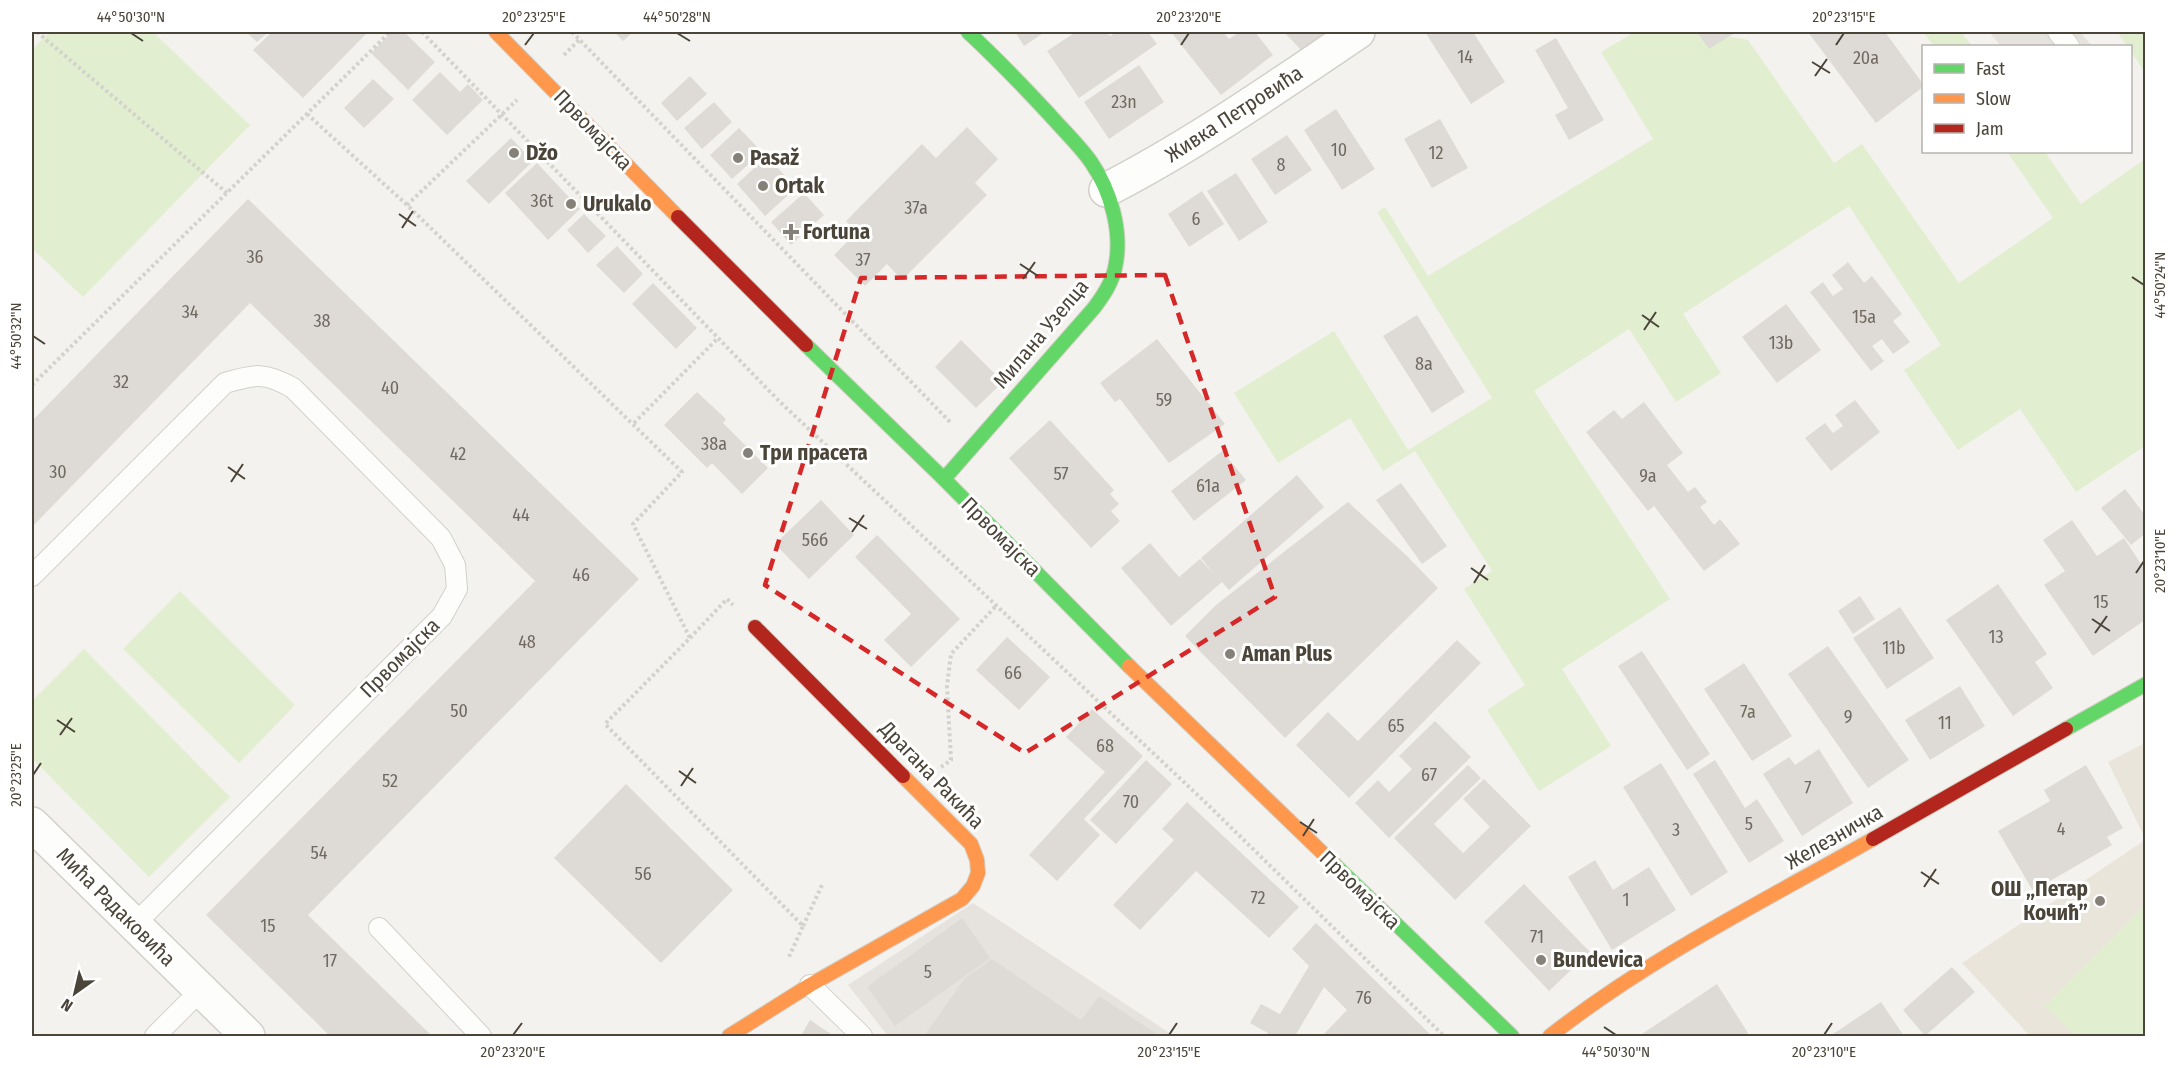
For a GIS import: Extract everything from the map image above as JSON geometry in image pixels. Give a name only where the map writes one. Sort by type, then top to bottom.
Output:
[{"type":"street","name":"Првомајска","points":[[496,32],[758,298],[944,479],[1110,648],[1512,1036]]},
{"type":"street","name":"Милана Узелца","points":[[944,479],[1090,313],[1112,280],[1116,268],[1117,248],[1111,207],[1106,190],[1094,167],[1082,150],[1021,83],[968,32]]},
{"type":"street","name":"Живка Петровића","points":[[1106,190],[1180,149],[1358,32]]},
{"type":"street","name":"Драгана Ракића","points":[[729,1036],[757,1027],[810,986],[962,899],[973,887],[978,875],[979,860],[971,844],[755,627]]},
{"type":"street","name":"Железничка","points":[[1551,1036],[1578,1014],[1645,969],[2145,684]]},
{"type":"street","name":"Мића Радаковића","points":[[32,824],[248,1036]]},
{"type":"lane","points":[[2058,32],[2068,45]]},
{"type":"lane","name":"Првомајска","points":[[32,576],[225,383],[258,375],[282,381],[293,388],[441,538],[455,566],[457,589],[442,616],[134,925]]},
{"type":"lane","points":[[379,928],[482,1036]]},
{"type":"lane","points":[[810,986],[862,1036]]},
{"type":"lane","points":[[155,1036],[201,990]]},
{"type":"path","points":[[37,32],[226,193]]},
{"type":"path","points":[[32,385],[390,32]]},
{"type":"path","points":[[422,32],[779,401],[1195,793],[1444,1036]]},
{"type":"path","points":[[572,32],[973,446]]},
{"type":"path","points":[[407,205],[580,39]]},
{"type":"path","points":[[307,114],[407,205],[682,471],[633,524],[690,638]]},
{"type":"path","points":[[634,423],[718,338]]},
{"type":"path","points":[[726,599],[605,724],[803,926]]},
{"type":"path","points":[[914,787],[951,760],[946,686],[951,654],[996,606]]},
{"type":"path","points":[[784,967],[823,883]]},
{"type":"highlighted area","points":[[1165,275],[1275,597],[1025,753],[765,585],[861,278]]},
{"type":"shaded area","points":[[1989,32],[2080,32],[2091,45],[2000,45]]},
{"type":"shaded area","points":[[2145,743],[2145,838],[2108,762]]},
{"type":"shaded area","name":"ОШ „Петар Кочић”","points":[[2145,840],[2145,1036],[2030,1036],[1962,963]]},
{"type":"shaded area","points":[[973,903],[1174,1036],[888,1036],[848,985]]},
{"type":"green space","points":[[49,32],[153,32],[250,125],[83,297],[34,250],[32,253],[32,50]]},
{"type":"green space","points":[[1635,32],[1706,32],[1748,40],[1834,163],[1862,144],[1959,283],[2053,218],[2008,153],[2046,153],[2081,204],[2145,159],[2145,446],[2076,492],[2020,409],[1958,450],[1904,370],[1941,345],[1849,206],[1683,314],[1721,373],[1676,402],[1629,329],[1534,391],[1670,599],[1562,669],[1611,746],[1539,791],[1487,710],[1525,685],[1464,589],[1492,571],[1415,451],[1383,471],[1350,418],[1278,463],[1234,393],[1334,331],[1408,450],[1492,398],[1377,212],[1385,207],[1428,276],[1653,139],[1601,52]]},
{"type":"green space","points":[[1923,32],[1961,32],[1971,45],[1933,45]]},
{"type":"green space","points":[[2117,32],[2145,32],[2145,73],[2132,53],[2132,45],[2126,45]]},
{"type":"green space","points":[[180,591],[295,705],[239,763],[123,649]]},
{"type":"green space","points":[[84,649],[230,797],[149,877],[32,758],[32,701]]},
{"type":"green space","points":[[2145,905],[2145,1036],[2076,1036],[2045,1006]]},
{"type":"building","points":[[246,32],[268,32],[257,42]]},
{"type":"building","points":[[272,32],[368,32],[303,98],[253,50]]},
{"type":"building","points":[[392,32],[404,32],[435,62],[408,90],[371,53]]},
{"type":"building","points":[[614,32],[633,32],[623,41]]},
{"type":"building","points":[[1015,32],[1045,32],[1024,46]]},
{"type":"building","points":[[1076,32],[1107,32],[1110,36],[1117,32],[1148,32],[1157,44],[1079,98],[1047,51]]},
{"type":"building","points":[[1171,32],[1223,32],[1229,39],[1239,32],[1255,32],[1273,55],[1221,95]]},
{"type":"building","points":[[1284,32],[1325,32],[1302,51]]},
{"type":"building","points":[[1425,32],[1473,32],[1505,82],[1471,104]]},
{"type":"building","points":[[1697,32],[1736,32],[1709,49]]},
{"type":"building","points":[[1808,32],[1885,32],[1922,83],[1922,88],[1876,123]]},
{"type":"building","points":[[1556,38],[1604,120],[1569,140],[1555,115],[1568,108],[1535,50]]},
{"type":"building","points":[[1139,65],[1164,102],[1109,139],[1084,102]]},
{"type":"building","points":[[440,72],[460,92],[468,84],[483,100],[447,135],[412,100]]},
{"type":"building","points":[[690,76],[707,94],[677,121],[661,103]]},
{"type":"building","points":[[373,79],[394,99],[364,128],[344,108]]},
{"type":"building","points":[[714,102],[732,122],[702,149],[684,128]]},
{"type":"building","points":[[1336,109],[1375,169],[1342,190],[1304,130]]},
{"type":"building","points":[[1440,119],[1468,168],[1432,188],[1404,139]]},
{"type":"building","points":[[967,127],[998,159],[975,183],[987,195],[902,280],[887,264],[865,286],[834,255],[857,232],[846,221],[922,144],[936,158]]},
{"type":"building","points":[[739,128],[762,152],[732,179],[710,155]]},
{"type":"building","points":[[1287,135],[1312,170],[1275,195],[1251,159]]},
{"type":"building","points":[[511,138],[533,161],[489,204],[466,181]]},
{"type":"building","points":[[767,156],[796,188],[765,216],[737,184]]},
{"type":"building","points":[[537,163],[580,209],[548,240],[505,193]]},
{"type":"building","points":[[1236,173],[1268,222],[1239,241],[1207,191]]},
{"type":"building","points":[[1202,191],[1224,224],[1189,247],[1168,214]]},
{"type":"building","points":[[804,193],[824,215],[791,245],[771,222]]},
{"type":"building","points":[[248,199],[639,579],[308,915],[432,1036],[330,1036],[206,915],[535,581],[250,303],[32,527],[32,421]]},
{"type":"building","points":[[584,214],[606,236],[588,253],[567,230]]},
{"type":"building","points":[[617,246],[643,274],[624,293],[596,265]]},
{"type":"building","points":[[1848,262],[1864,283],[1872,276],[1902,314],[1893,321],[1910,342],[1893,354],[1882,339],[1872,346],[1884,361],[1871,371],[1810,292],[1823,282],[1833,296],[1843,289],[1832,275]]},
{"type":"building","points":[[653,283],[697,328],[676,349],[632,304]]},
{"type":"building","points":[[1786,304],[1821,350],[1777,383],[1742,337]]},
{"type":"building","points":[[1417,315],[1465,392],[1432,413],[1383,336]]},
{"type":"building","points":[[1157,339],[1225,424],[1169,463],[1120,399],[1115,402],[1100,383]]},
{"type":"building","points":[[961,340],[1003,382],[976,408],[935,367]]},
{"type":"building","points":[[697,392],[726,419],[723,423],[768,468],[742,494],[712,463],[707,468],[664,425]]},
{"type":"building","points":[[1855,400],[1880,432],[1831,471],[1805,438],[1825,423],[1833,433],[1843,426],[1835,415]]},
{"type":"building","points":[[1644,402],[1683,453],[1667,465],[1688,492],[1695,487],[1707,502],[1700,507],[1714,525],[1720,519],[1740,544],[1704,571],[1654,506],[1648,511],[1586,432],[1614,410],[1622,419]]},
{"type":"building","points":[[1050,420],[1114,490],[1110,494],[1119,504],[1111,511],[1120,521],[1091,548],[1009,458]]},
{"type":"building","points":[[1222,451],[1246,480],[1194,521],[1171,491]]},
{"type":"building","points":[[1297,475],[1324,507],[1229,590],[1222,582],[1171,626],[1121,568],[1150,543],[1179,577],[1200,559],[1214,574],[1201,558]]},
{"type":"building","points":[[1401,483],[1447,546],[1422,564],[1376,500]]},
{"type":"building","points":[[2125,489],[2145,515],[2145,534],[2131,545],[2101,508]]},
{"type":"building","points":[[821,500],[854,535],[809,579],[775,544]]},
{"type":"building","points":[[1348,502],[1438,588],[1285,738],[1185,636],[1216,605]]},
{"type":"building","points":[[2072,520],[2097,556],[2124,538],[2145,570],[2145,620],[2093,656],[2044,585],[2065,571],[2043,540]]},
{"type":"building","points":[[877,535],[960,619],[911,667],[884,640],[911,614],[855,557]]},
{"type":"building","points":[[1998,584],[2047,654],[2035,662],[2053,688],[2013,716],[1946,620]]},
{"type":"building","points":[[1860,596],[1875,619],[1853,634],[1838,611]]},
{"type":"building","points":[[1900,607],[1934,658],[1887,689],[1853,638]]},
{"type":"building","points":[[1007,637],[1050,677],[1019,710],[976,670]]},
{"type":"building","points":[[1457,640],[1481,663],[1349,798],[1296,745],[1328,712],[1358,741]]},
{"type":"building","points":[[1828,646],[1909,760],[1868,788],[1788,674]]},
{"type":"building","points":[[1642,651],[1710,754],[1687,770],[1618,666]]},
{"type":"building","points":[[1744,663],[1792,736],[1752,761],[1704,689]]},
{"type":"building","points":[[1960,686],[1985,726],[1930,760],[1905,720]]},
{"type":"building","points":[[1092,709],[1143,756],[1084,819],[1100,835],[1057,881],[1029,855],[1105,772],[1066,737]]},
{"type":"building","points":[[1435,721],[1471,757],[1389,838],[1355,803],[1378,780],[1389,792],[1412,769],[1399,756]]},
{"type":"building","points":[[1819,749],[1853,803],[1802,836],[1763,774],[1789,757],[1795,765]]},
{"type":"building","points":[[1146,760],[1172,784],[1116,844],[1090,820]]},
{"type":"building","points":[[1715,760],[1745,808],[1757,799],[1784,841],[1749,863],[1693,774]]},
{"type":"building","points":[[1661,763],[1728,872],[1691,896],[1623,787]]},
{"type":"building","points":[[1468,765],[1481,778],[1434,824],[1463,853],[1490,827],[1463,799],[1484,779],[1531,826],[1455,900],[1394,838]]},
{"type":"building","points":[[2086,765],[2123,828],[2107,837],[2112,845],[2033,891],[1998,831],[2050,801],[2044,790]]},
{"type":"building","points":[[626,784],[733,890],[661,963],[554,858]]},
{"type":"building","points":[[1187,802],[1299,907],[1269,938],[1196,871],[1140,930],[1113,905],[1174,840],[1162,829]]},
{"type":"building","points":[[1595,860],[1613,890],[1649,867],[1676,910],[1612,950],[1568,877]]},
{"type":"building","points":[[1524,884],[1590,952],[1549,991],[1484,922]]},
{"type":"building","points":[[962,918],[990,958],[895,1026],[867,987]]},
{"type":"building","points":[[1316,923],[1432,1036],[1322,1036],[1347,1010],[1324,987],[1295,1036],[1266,1036],[1268,1033],[1250,1023],[1261,1004],[1280,1014],[1309,966],[1292,949]]},
{"type":"building","points":[[992,959],[1081,1020],[1099,996],[1160,1036],[924,1036],[965,978]]},
{"type":"building","points":[[1952,967],[1975,992],[1925,1036],[1903,1010]]},
{"type":"building","points":[[1717,984],[1748,1033],[1741,1036],[1639,1036]]},
{"type":"building","points":[[1881,1002],[1904,1036],[1835,1036],[1833,1034]]},
{"type":"building","points":[[810,1020],[834,1036],[801,1036]]},
{"type":"traffic: fast","points":[[944,479],[1094,308],[1112,279],[1117,255],[1114,213],[1104,186],[1091,162],[1029,93],[968,32]]},
{"type":"traffic: fast","points":[[806,345],[944,479],[1129,666]]},
{"type":"traffic: fast","points":[[2066,729],[2146,684]]},
{"type":"traffic: fast","points":[[1335,865],[1512,1036]]},
{"type":"traffic: slow","points":[[496,32],[678,217]]},
{"type":"traffic: slow","points":[[1129,666],[1335,865]]},
{"type":"traffic: slow","points":[[729,1036],[810,985],[962,899],[973,886],[978,873],[977,860],[971,844],[903,776]]},
{"type":"traffic: slow","points":[[1550,1036],[1627,981],[1667,956],[1873,839]]},
{"type":"traffic: jam","points":[[678,217],[806,345]]},
{"type":"traffic: jam","points":[[755,627],[903,776]]},
{"type":"traffic: jam","points":[[1873,839],[2066,729]]},
{"type":"place","name":"Džo","points":[[514,153]]},
{"type":"place","name":"Pasaž","points":[[738,158]]},
{"type":"place","name":"Ortak","points":[[763,186]]},
{"type":"place","name":"Urukalo","points":[[571,204]]},
{"type":"place","name":"Fortuna","points":[[791,232]]},
{"type":"place","name":"Три прасета","points":[[748,453]]},
{"type":"place","name":"Aman Plus","points":[[1230,654]]},
{"type":"place","name":"ОШ „Петар Кочић”","points":[[2100,901]]},
{"type":"place","name":"Bundevica","points":[[1541,960]]}]
